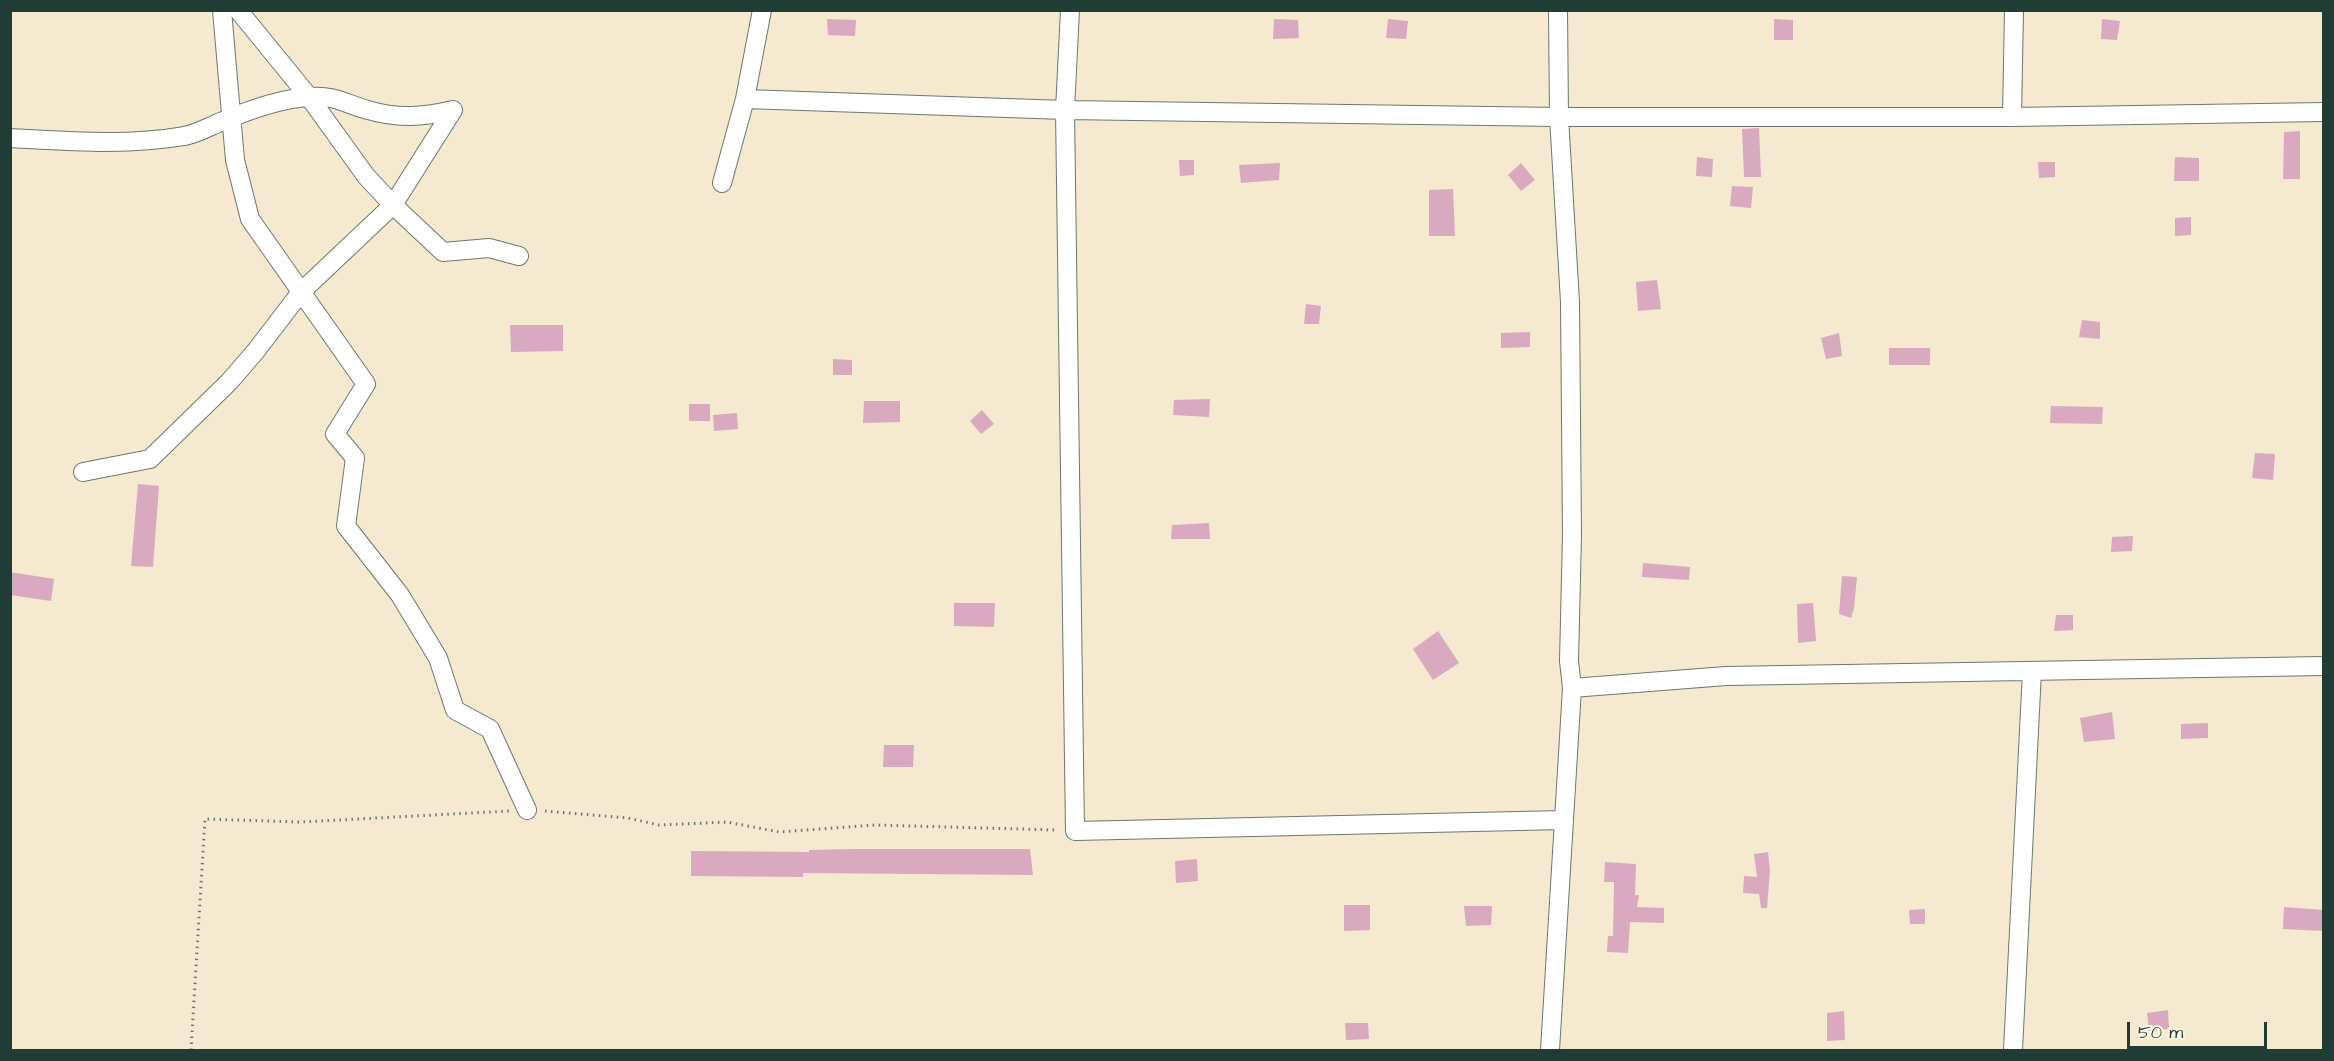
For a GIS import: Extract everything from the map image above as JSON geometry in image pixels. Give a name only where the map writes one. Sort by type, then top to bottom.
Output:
[{"type":"street","points":[[222,10],[235,160],[250,219],[366,384],[335,434],[355,458],[346,526],[400,596],[438,658],[455,710],[490,729],[527,810]]},
{"type":"street","points":[[238,10],[309,96],[366,176],[443,252],[489,248],[519,256]]},
{"type":"street","points":[[722,183],[745,99],[762,10]]},
{"type":"street","points":[[1070,10],[1065,110],[1075,831],[1563,820]]},
{"type":"street","points":[[1550,1050],[1572,688],[1569,661],[1572,535],[1570,302],[1559,117],[1558,10]]},
{"type":"street","points":[[2012,117],[2014,10]]},
{"type":"street","points":[[10,138],[142,141],[187,136],[230,118],[309,96],[334,97],[366,110],[397,117],[426,116],[453,110],[393,205],[301,292],[229,382],[150,459],[83,472]]},
{"type":"street","points":[[745,99],[1065,110],[1559,117],[2012,117],[2324,112]]},
{"type":"street","points":[[1572,688],[1726,676],[2324,666]]},
{"type":"street","points":[[2013,1050],[2032,671]]},
{"type":"path","points":[[191,1050],[205,819],[301,822],[527,810],[628,818],[659,825],[728,822],[779,832],[875,825],[1075,831]]},
{"type":"building","points":[[827,19],[856,20],[855,36],[828,35]]},
{"type":"building","points":[[1274,19],[1298,20],[1299,38],[1273,39]]},
{"type":"building","points":[[1388,19],[1408,21],[1406,39],[1386,38]]},
{"type":"building","points":[[1774,19],[1793,20],[1793,40],[1774,40]]},
{"type":"building","points":[[2102,19],[2120,21],[2117,40],[2101,39]]},
{"type":"building","points":[[1759,128],[1761,177],[1744,177],[1742,129]]},
{"type":"building","points":[[2300,131],[2300,179],[2283,179],[2284,132]]},
{"type":"building","points":[[1697,157],[1713,159],[1712,177],[1696,176]]},
{"type":"building","points":[[2175,157],[2199,158],[2199,181],[2174,181]]},
{"type":"building","points":[[1179,160],[1194,160],[1194,175],[1180,176]]},
{"type":"building","points":[[2038,162],[2055,162],[2055,177],[2039,178]]},
{"type":"building","points":[[1280,163],[1279,180],[1241,183],[1239,165]]},
{"type":"building","points":[[1521,163],[1535,180],[1521,191],[1508,175]]},
{"type":"building","points":[[1732,186],[1753,187],[1751,208],[1730,206]]},
{"type":"building","points":[[1453,189],[1455,236],[1429,236],[1429,190]]},
{"type":"building","points":[[2191,217],[2191,235],[2175,236],[2175,218]]},
{"type":"building","points":[[1657,280],[1661,309],[1638,311],[1636,282]]},
{"type":"building","points":[[1306,304],[1321,306],[1319,324],[1304,324]]},
{"type":"building","points":[[2082,320],[2100,322],[2100,339],[2079,337]]},
{"type":"building","points":[[510,325],[563,325],[563,351],[511,352]]},
{"type":"building","points":[[1530,332],[1530,347],[1501,348],[1501,333]]},
{"type":"building","points":[[1839,333],[1842,356],[1826,359],[1821,338]]},
{"type":"building","points":[[1889,348],[1930,348],[1930,365],[1889,365]]},
{"type":"building","points":[[833,359],[852,360],[852,375],[833,375]]},
{"type":"building","points":[[1210,399],[1209,417],[1173,415],[1174,400]]},
{"type":"building","points":[[864,401],[900,401],[900,422],[863,423]]},
{"type":"building","points":[[689,404],[710,404],[710,421],[689,421]]},
{"type":"building","points":[[2051,406],[2103,407],[2102,424],[2050,423]]},
{"type":"building","points":[[982,410],[994,424],[981,434],[970,421]]},
{"type":"building","points":[[737,413],[738,429],[714,431],[713,415]]},
{"type":"building","points":[[2255,453],[2275,454],[2273,480],[2252,478]]},
{"type":"building","points":[[138,484],[159,486],[153,567],[131,566]]},
{"type":"building","points":[[1209,523],[1210,539],[1171,539],[1172,525]]},
{"type":"building","points":[[2133,536],[2132,551],[2111,552],[2112,537]]},
{"type":"building","points":[[1643,563],[1690,567],[1689,580],[1642,577]]},
{"type":"building","points":[[10,572],[54,579],[51,601],[10,595]]},
{"type":"building","points":[[1842,576],[1857,577],[1851,618],[1839,614]]},
{"type":"building","points":[[954,603],[995,603],[994,627],[954,626]]},
{"type":"building","points":[[1813,603],[1816,641],[1798,643],[1797,604]]},
{"type":"building","points":[[2056,615],[2073,615],[2073,630],[2054,631]]},
{"type":"building","points":[[1438,631],[1459,663],[1433,680],[1413,649]]},
{"type":"building","points":[[2112,712],[2115,739],[2084,742],[2080,718]]},
{"type":"building","points":[[2208,723],[2208,738],[2181,739],[2181,724]]},
{"type":"building","points":[[884,745],[914,745],[913,767],[883,767]]},
{"type":"building","points":[[1030,849],[1033,875],[803,873],[803,877],[691,876],[691,851],[809,852],[809,850]]},
{"type":"building","points":[[1768,852],[1770,870],[1767,908],[1761,908],[1759,894],[1743,893],[1744,876],[1757,877],[1754,854]]},
{"type":"building","points":[[1197,859],[1198,881],[1176,883],[1175,861]]},
{"type":"building","points":[[1605,862],[1636,864],[1635,895],[1639,895],[1637,907],[1664,908],[1664,923],[1630,922],[1628,953],[1607,952],[1608,936],[1613,936],[1614,882],[1604,882]]},
{"type":"building","points":[[1344,905],[1370,905],[1370,930],[1344,931]]},
{"type":"building","points":[[1464,906],[1492,906],[1491,925],[1466,926]]},
{"type":"building","points":[[2284,907],[2324,910],[2324,931],[2283,929]]},
{"type":"building","points":[[1925,909],[1925,924],[1910,924],[1909,910]]},
{"type":"building","points":[[2168,1010],[2169,1029],[2149,1031],[2147,1013]]},
{"type":"building","points":[[1844,1011],[1845,1040],[1827,1041],[1827,1013]]},
{"type":"building","points":[[1345,1023],[1368,1023],[1369,1039],[1346,1040]]}]
